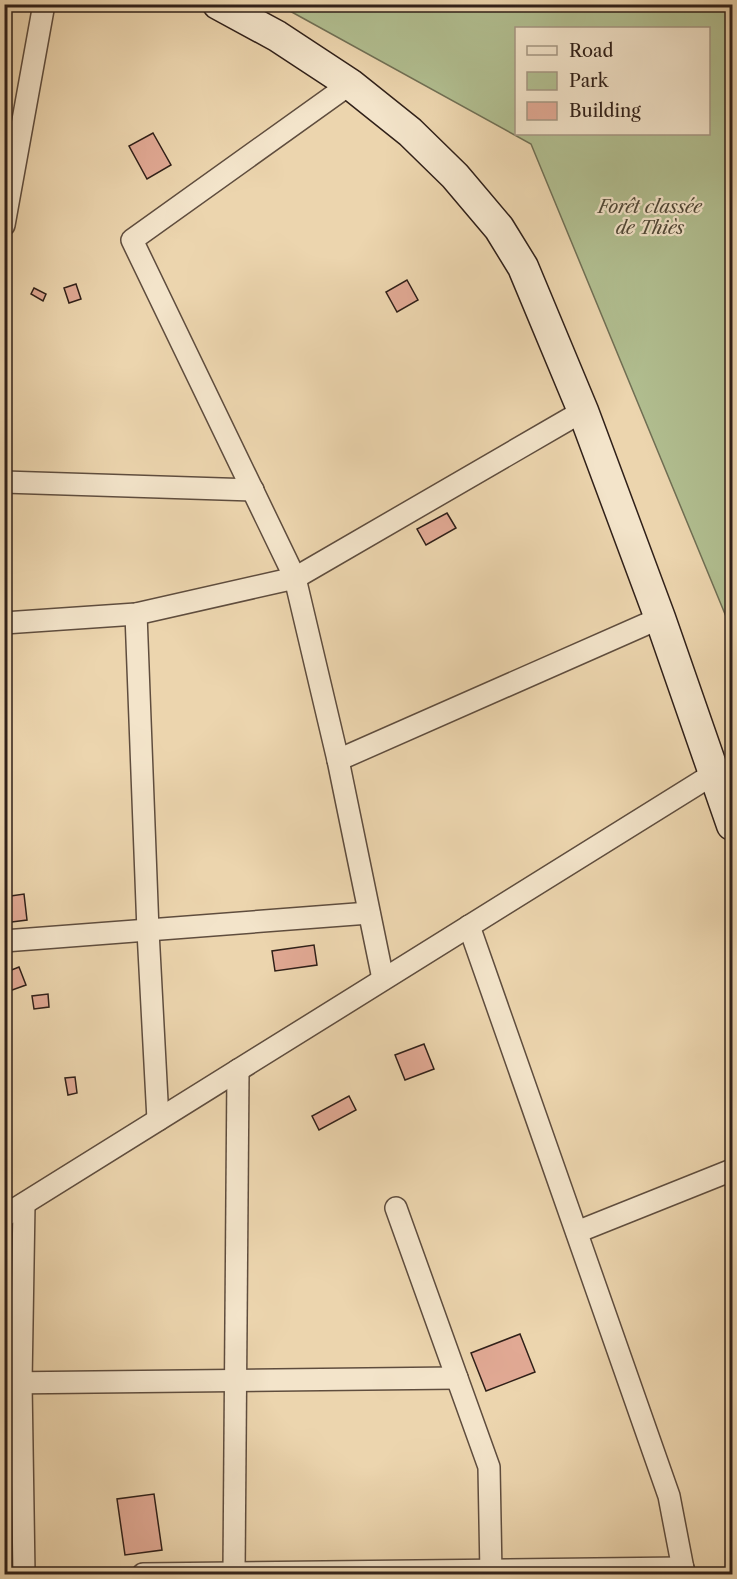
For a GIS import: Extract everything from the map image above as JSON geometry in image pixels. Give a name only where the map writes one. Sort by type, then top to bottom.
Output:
[{"type":"main road","points":[[218,4],[278,36],[350,84],[410,132],[455,176],[499,228],[524,267],[583,411],[660,618],[732,825]]},
{"type":"street","points":[[4,225],[44,4]]},
{"type":"street","points":[[350,84],[132,240],[295,578],[338,760],[383,979]]},
{"type":"street","points":[[4,623],[136,614],[295,578],[583,411]]},
{"type":"street","points":[[4,482],[253,490]]},
{"type":"street","points":[[136,614],[158,1120]]},
{"type":"street","points":[[338,760],[660,618]]},
{"type":"street","points":[[4,1216],[715,773]]},
{"type":"street","points":[[4,941],[369,913]]},
{"type":"street","points":[[143,1575],[684,1571],[669,1496],[469,926]]},
{"type":"street","points":[[234,1574],[238,1070]]},
{"type":"street","points":[[577,1232],[732,1170]]},
{"type":"street","points":[[24,1204],[13,1383],[24,1575]]},
{"type":"street","points":[[396,1208],[489,1467],[491,1573]]},
{"type":"street","points":[[13,1383],[457,1378]]},
{"type":"green space","name":"Forêt classée de Thiès","points":[[279,5],[732,5],[732,631],[531,144]]},
{"type":"building","points":[[153,133],[171,165],[147,179],[129,146]]},
{"type":"building","points":[[407,280],[418,300],[397,312],[386,292]]},
{"type":"building","points":[[76,284],[81,299],[69,303],[64,288]]},
{"type":"building","points":[[34,288],[46,294],[43,301],[31,294]]},
{"type":"building","points":[[447,513],[456,528],[426,545],[417,529]]},
{"type":"building","points":[[24,894],[27,920],[4,923],[4,897]]},
{"type":"building","points":[[314,945],[317,965],[275,971],[272,951]]},
{"type":"building","points":[[19,967],[26,985],[4,993],[4,973]]},
{"type":"building","points":[[48,994],[49,1007],[34,1009],[32,996]]},
{"type":"building","points":[[424,1044],[434,1069],[405,1080],[395,1055]]},
{"type":"building","points":[[75,1077],[77,1093],[68,1095],[65,1078]]},
{"type":"building","points":[[349,1096],[356,1110],[319,1130],[312,1116]]},
{"type":"building","points":[[4,1331],[9,1331],[10,1370],[4,1370]]},
{"type":"building","points":[[520,1334],[535,1372],[486,1391],[471,1353]]},
{"type":"building","points":[[154,1494],[162,1550],[125,1555],[117,1499]]}]
